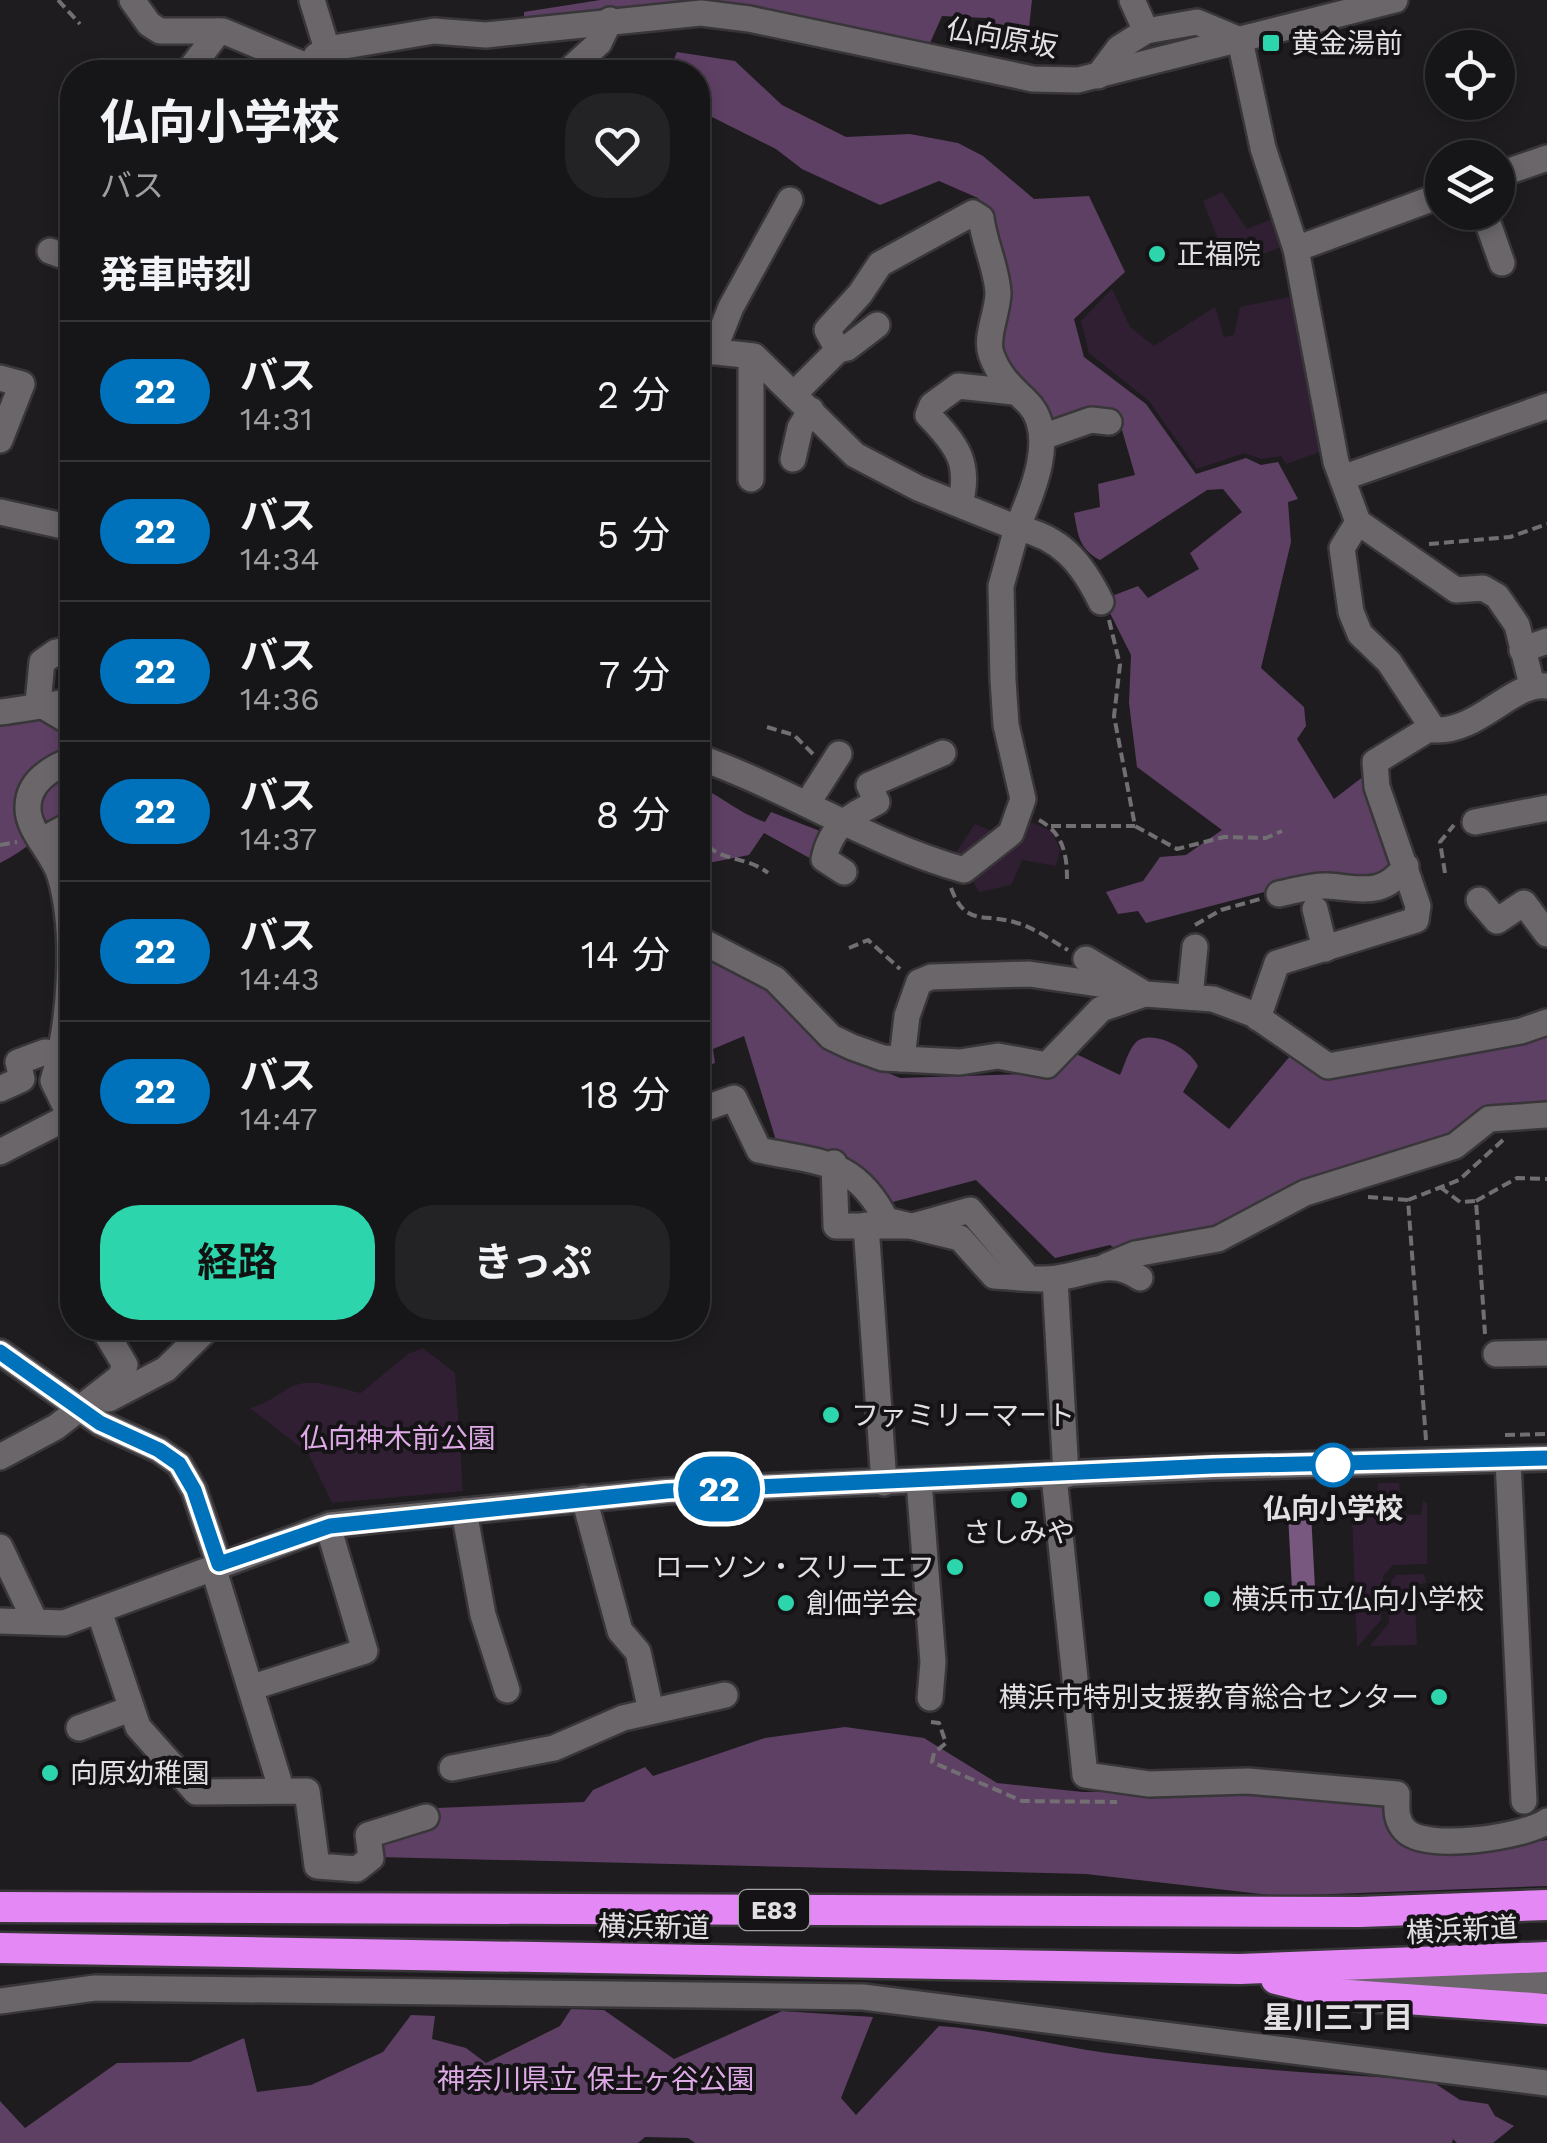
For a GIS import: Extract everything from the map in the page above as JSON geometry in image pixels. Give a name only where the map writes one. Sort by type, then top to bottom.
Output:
[{"type":"highway","name":"横浜新道","points":[[0,1908],[1360,1912],[1547,1905]]},
{"type":"highway","name":"横浜新道","points":[[0,1948],[1240,1969],[1547,1957]]},
{"type":"highway","points":[[1240,1969],[1335,1994],[1547,2009]]},
{"type":"street","points":[[132,0],[148,24],[160,31],[219,31],[307,60]]},
{"type":"street","points":[[312,0],[316,60]]},
{"type":"street","points":[[1132,0],[1146,31]]},
{"type":"street","name":"仏向原坂","points":[[327,60],[434,31],[486,35],[610,20],[717,15],[1033,79],[1098,76],[1240,40],[1331,8],[1395,0]]},
{"type":"street","points":[[581,60],[599,44],[610,20]]},
{"type":"street","points":[[1098,76],[1120,48],[1146,31],[1197,22],[1240,40],[1264,148],[1296,249],[1342,478],[1358,522],[1456,590],[1483,588],[1497,596],[1510,610],[1522,650],[1540,686],[1488,715],[1446,730],[1432,727],[1375,762],[1378,787],[1418,906],[1416,920],[1278,963],[1258,1018]]},
{"type":"street","points":[[197,60],[219,31]]},
{"type":"street","points":[[1515,169],[1547,158]]},
{"type":"street","points":[[710,343],[790,200]]},
{"type":"street","points":[[1296,249],[1425,201]]},
{"type":"street","points":[[710,762],[931,865],[964,870],[1011,833],[1023,799],[1006,724],[1002,586],[1037,474],[1041,430],[1030,404],[1014,392],[988,350],[998,290],[984,246],[982,218],[973,214],[880,264],[860,294],[827,330],[838,350]]},
{"type":"street","points":[[1490,230],[1502,264]]},
{"type":"street","points":[[793,459],[803,402],[838,350],[848,348],[877,325]]},
{"type":"street","points":[[710,352],[751,356],[854,454],[1062,546],[1088,576],[1101,602]]},
{"type":"street","points":[[751,356],[751,480]]},
{"type":"street","points":[[0,378],[22,384],[0,440]]},
{"type":"street","points":[[960,504],[965,462],[956,443],[928,416],[932,405],[958,386],[1014,392]]},
{"type":"street","points":[[1342,478],[1547,406]]},
{"type":"street","points":[[1041,430],[1052,434],[1091,420],[1110,422]]},
{"type":"street","points":[[0,512],[60,525]]},
{"type":"street","points":[[1358,522],[1342,548],[1351,612],[1360,634],[1390,662],[1432,727]]},
{"type":"street","points":[[1522,650],[1547,641]]},
{"type":"street","points":[[38,703],[42,662],[60,651]]},
{"type":"street","points":[[0,712],[60,702]]},
{"type":"street","points":[[38,703],[60,716]]},
{"type":"street","points":[[844,872],[824,859],[841,821],[877,802],[869,784],[943,753]]},
{"type":"street","points":[[807,804],[829,760]]},
{"type":"street","points":[[60,766],[34,786],[28,816],[60,872]]},
{"type":"street","points":[[1469,822],[1547,808]]},
{"type":"street","points":[[42,840],[60,830]]},
{"type":"street","points":[[1279,894],[1323,885],[1366,892],[1387,886],[1406,866]]},
{"type":"street","points":[[1479,900],[1497,921],[1524,903],[1547,934]]},
{"type":"street","points":[[1315,909],[1325,949]]},
{"type":"street","points":[[1190,997],[1195,947]]},
{"type":"street","points":[[710,950],[775,979],[831,1037],[883,1058],[960,1062],[998,1056],[1048,1065],[1101,1009],[1140,991]]},
{"type":"street","points":[[1086,959],[1140,991]]},
{"type":"street","points":[[902,1059],[914,993],[919,982],[931,978],[1030,974],[1213,998],[1258,1018],[1328,1066],[1521,1031],[1547,1022]]},
{"type":"street","points":[[0,1089],[22,1079],[18,1062],[60,1043]]},
{"type":"street","points":[[60,1058],[52,1081],[60,1097]]},
{"type":"street","points":[[710,1107],[734,1098],[759,1150],[834,1163],[876,1198],[886,1220],[960,1238],[994,1276],[1055,1279],[1134,1254],[1218,1239],[1305,1192],[1455,1146],[1489,1119],[1538,1116]]},
{"type":"street","points":[[0,1152],[60,1123]]},
{"type":"street","points":[[834,1163],[836,1226],[913,1226]]},
{"type":"street","points":[[866,1225],[884,1482]]},
{"type":"street","points":[[1106,1266],[1127,1268],[1140,1278]]},
{"type":"street","points":[[1055,1279],[1060,1476],[1076,1718],[1085,1774],[1152,1784],[1248,1781],[1397,1794],[1397,1819],[1408,1834],[1426,1840],[1483,1839],[1534,1831],[1547,1821]]},
{"type":"street","points":[[0,1457],[81,1410],[120,1377],[125,1365],[110,1340]]},
{"type":"street","points":[[81,1410],[102,1404],[166,1370],[196,1340]]},
{"type":"street","points":[[0,1352],[81,1410],[179,1464],[194,1490],[282,1788]]},
{"type":"street","points":[[1496,1354],[1547,1354]]},
{"type":"street","points":[[0,1621],[64,1623],[328,1526],[584,1498],[1213,1466],[1547,1458]]},
{"type":"street","points":[[1508,1460],[1524,1800]]},
{"type":"street","points":[[920,1481],[933,1662],[930,1698]]},
{"type":"street","points":[[584,1498],[620,1631],[638,1652],[652,1711]]},
{"type":"street","points":[[464,1511],[483,1615],[507,1690]]},
{"type":"street","points":[[252,1687],[365,1651],[328,1526]]},
{"type":"street","points":[[0,1546],[34,1620]]},
{"type":"street","points":[[99,1611],[138,1726],[196,1792],[282,1788],[307,1791],[317,1866],[356,1869],[371,1858],[368,1835],[426,1817]]},
{"type":"street","points":[[452,1768],[554,1748],[623,1718],[726,1695]]},
{"type":"street","points":[[79,1728],[130,1709]]},
{"type":"street","points":[[1296,1984],[1547,1981]]},
{"type":"street","points":[[0,2001],[95,1988],[863,1997],[1547,2083]]},
{"type":"path","points":[[58,0],[80,24]]},
{"type":"path","points":[[1392,548],[1510,537],[1547,524]]},
{"type":"path","points":[[1101,602],[1120,665],[1114,716],[1135,826]]},
{"type":"path","points":[[768,726],[794,735],[829,760]]},
{"type":"path","points":[[1019,810],[1050,826],[1135,826],[1177,849],[1224,837],[1266,838],[1282,832]]},
{"type":"path","points":[[1445,873],[1442,836],[1469,822]]},
{"type":"path","points":[[1050,826],[1067,855],[1067,879]]},
{"type":"path","points":[[710,846],[725,860],[753,862],[768,873]]},
{"type":"path","points":[[931,865],[958,908],[970,915],[1018,923],[1086,959]]},
{"type":"path","points":[[1195,947],[1176,936],[1221,910],[1279,894]]},
{"type":"path","points":[[849,948],[868,940],[901,970],[931,978]]},
{"type":"path","points":[[1428,1463],[1408,1200],[1460,1180],[1538,1116]]},
{"type":"path","points":[[1440,1187],[1460,1202],[1476,1201],[1517,1178],[1547,1179]]},
{"type":"path","points":[[1476,1201],[1487,1355],[1496,1354]]},
{"type":"path","points":[[930,1698],[927,1704],[932,1724],[940,1723],[946,1743],[934,1753],[932,1762],[1022,1802],[1115,1803],[1152,1784]]},
{"type":"green space","points":[[600,0],[1032,0],[1029,28],[1011,26],[1009,36],[990,28],[986,18],[942,16],[930,43],[732,4],[524,21],[524,12]]},
{"type":"green space","points":[[677,52],[735,61],[782,105],[846,137],[910,134],[958,143],[983,156],[1034,199],[1089,196],[1125,272],[1074,319],[1084,357],[1146,404],[1196,474],[1246,458],[1261,465],[1278,462],[1298,499],[1288,502],[1291,542],[1261,668],[1304,707],[1306,726],[1297,739],[1334,799],[1364,776],[1397,866],[1383,881],[1325,876],[1146,923],[1138,911],[1118,914],[1106,892],[1143,881],[1160,857],[1186,855],[1222,830],[1137,767],[1129,703],[1131,655],[1108,609],[1112,596],[1138,586],[1148,598],[1199,569],[1190,553],[1242,512],[1223,489],[1207,490],[1100,560],[1093,556],[1081,541],[1074,513],[1100,507],[1098,484],[1135,475],[1118,416],[1053,426],[997,351],[987,212],[978,198],[939,181],[880,205],[802,169],[776,149],[710,116],[710,60],[674,60]]},
{"type":"green space","points":[[1222,192],[1247,229],[1277,217],[1287,244],[1239,265],[1227,239],[1219,241],[1203,201]]},
{"type":"green space","points":[[1112,289],[1130,327],[1154,346],[1215,307],[1224,337],[1234,335],[1240,307],[1300,295],[1328,449],[1286,464],[1281,456],[1261,459],[1245,453],[1197,469],[1149,401],[1089,353],[1081,321]]},
{"type":"green space","points":[[60,711],[60,823],[0,863],[0,720]]},
{"type":"green space","points":[[710,792],[765,822],[771,812],[825,833],[815,861],[764,833],[749,855],[710,863]]},
{"type":"green space","points":[[1022,818],[1051,831],[1060,849],[1056,866],[1022,860],[1011,885],[979,892],[968,871],[951,860],[975,824],[1011,839]]},
{"type":"green space","points":[[716,958],[752,972],[826,1046],[900,1078],[1055,1073],[1072,1052],[1120,1075],[1137,1041],[1156,1038],[1173,1044],[1194,1060],[1198,1066],[1183,1092],[1229,1129],[1290,1056],[1328,1076],[1547,1030],[1547,1109],[1452,1141],[1216,1235],[1122,1253],[1110,1245],[1055,1258],[976,1180],[889,1203],[778,1147],[744,1036],[713,1049],[715,1063],[710,1065],[710,964]]},
{"type":"green space","name":"仏向神木前公園","points":[[423,1348],[455,1373],[463,1491],[332,1503],[308,1453],[250,1408],[305,1383],[361,1393],[408,1354]]},
{"type":"green space","points":[[1378,1483],[1399,1483],[1402,1514],[1421,1515],[1423,1501],[1427,1503],[1427,1564],[1393,1565],[1383,1576],[1381,1620],[1357,1647],[1352,1516],[1376,1516]]},
{"type":"green space","points":[[1424,1574],[1426,1583],[1414,1585],[1417,1645],[1370,1646],[1389,1623],[1391,1582],[1396,1575]]},
{"type":"green space","points":[[845,1727],[924,1738],[997,1783],[1083,1792],[1249,1789],[1389,1802],[1390,1821],[1461,1853],[1547,1840],[1547,1886],[1279,1896],[1086,1874],[378,1857],[382,1836],[437,1808],[584,1802],[593,1790],[645,1767],[653,1776],[765,1738]]},
{"type":"green space","name":"神奈川県立 保土ヶ谷公園","points":[[571,2009],[604,2010],[674,2059],[782,2011],[873,2017],[841,2098],[856,2115],[939,2026],[1147,2058],[1430,2080],[1460,2100],[1488,2104],[1495,2116],[1514,2126],[1493,2143],[1457,2143],[1453,2139],[1452,2143],[695,2143],[688,2138],[645,2137],[638,2143],[0,2143],[0,2101],[25,2128],[117,2063],[190,2062],[244,2038],[257,2092],[311,2085],[383,2052],[411,2015],[435,2016],[432,2039],[466,2048],[486,2063],[560,2026]]},
{"type":"shaded area","points":[[1311,1513],[1315,1588],[1292,1589],[1288,1514]]},
{"type":"bus line","name":"22","points":[[0,1352],[100,1423],[159,1450],[179,1464],[194,1490],[219,1564],[330,1526],[667,1491],[1213,1466],[1547,1458]]},
{"type":"place","name":"黄金湯前","points":[[1271,43]]},
{"type":"place","name":"正福院","points":[[1157,254]]},
{"type":"place","name":"ファミリーマート","points":[[831,1415]]},
{"type":"place","name":"仏向小学校","points":[[1333,1465]]},
{"type":"place","name":"さしみや","points":[[1019,1500]]},
{"type":"place","name":"ローソン・スリーエフ","points":[[955,1567]]},
{"type":"place","name":"横浜市立仏向小学校","points":[[1212,1599]]},
{"type":"place","name":"創価学会","points":[[786,1603]]},
{"type":"place","name":"横浜市特別支援教育総合センター","points":[[1439,1697]]},
{"type":"place","name":"向原幼稚園","points":[[50,1773]]},
{"type":"district","name":"星川三丁目","points":[[1338,2017]]}]
